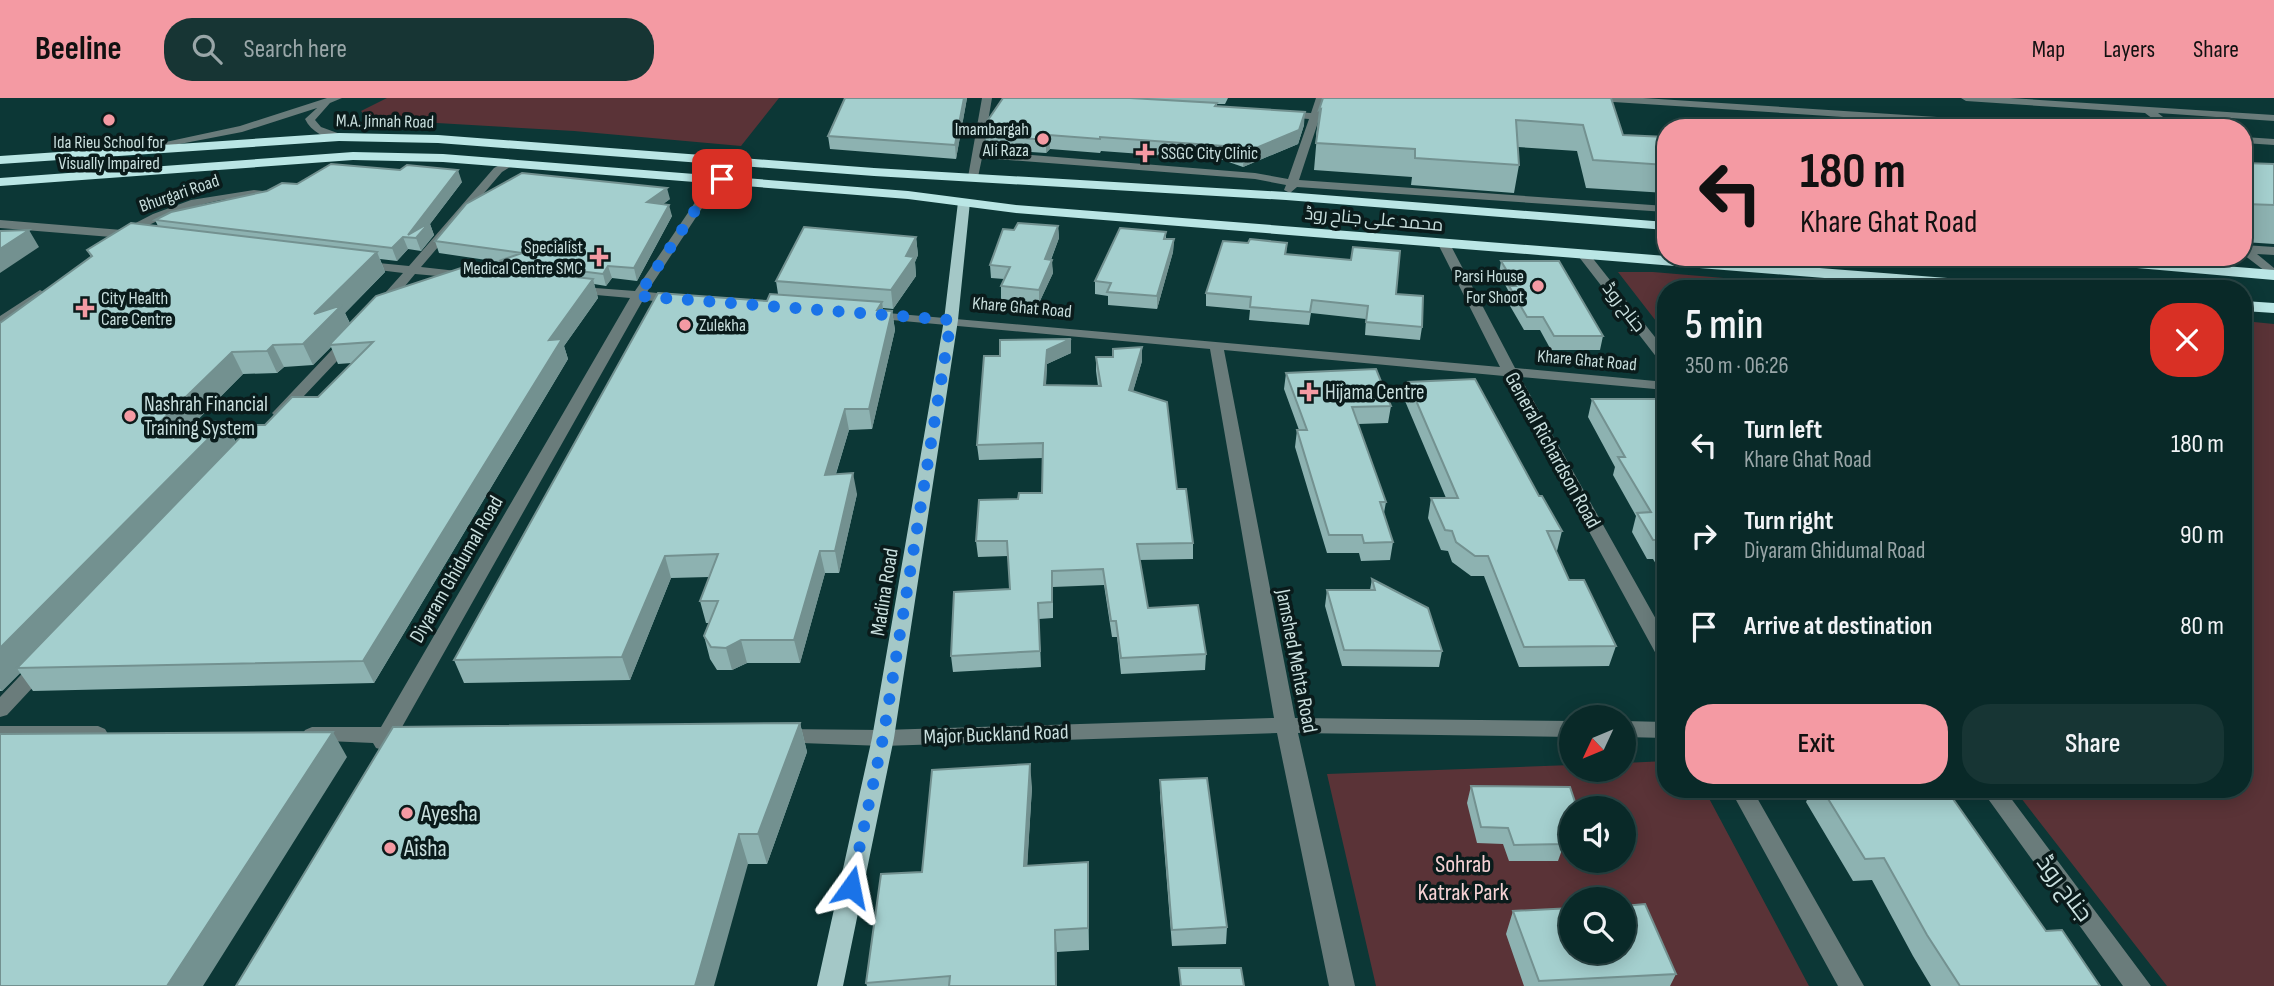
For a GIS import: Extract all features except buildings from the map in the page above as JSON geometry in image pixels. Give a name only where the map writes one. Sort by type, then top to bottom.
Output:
[{"type":"highway","name":"M.A. Jinnah Road","points":[[0,160],[339,136],[438,139],[770,164]]},
{"type":"highway","name":"M.A. Jinnah Road","points":[[0,182],[353,156],[509,163],[722,179]]},
{"type":"highway","name":"محمد علی جناح روڈ","points":[[770,164],[972,177],[1290,189],[1657,225]]},
{"type":"highway","name":"محمد علی جناح روڈ","points":[[722,179],[1444,244],[1657,260]]},
{"type":"highway","name":"محمد علی جناح روڈ","points":[[1734,266],[1911,280]]},
{"type":"highway","points":[[2172,266],[2274,274]]},
{"type":"highway","points":[[2252,307],[2274,308]]},
{"type":"main road","name":"Madina Road","points":[[830,986],[883,738],[951,320],[964,202]]},
{"type":"street","points":[[972,177],[987,98]]},
{"type":"street","points":[[1290,189],[1321,98]]},
{"type":"street","points":[[1598,98],[1690,101],[1939,119]]},
{"type":"street","points":[[1966,98],[2075,101],[2274,118]]},
{"type":"street","points":[[2132,98],[2160,119]]},
{"type":"street","points":[[334,99],[310,119],[317,129],[339,136]]},
{"type":"street","points":[[129,151],[242,129],[334,99]]},
{"type":"street","points":[[1276,114],[1317,116]]},
{"type":"street","points":[[2252,141],[2274,142]]},
{"type":"street","points":[[975,154],[1255,176],[1290,189],[1657,209]]},
{"type":"street","points":[[264,430],[415,270],[498,170],[509,163]]},
{"type":"street","name":"Diyaram Ghidumal Road","points":[[373,759],[638,296],[704,197],[722,179]]},
{"type":"street","name":"Bhurgari Road","points":[[111,244],[124,234],[202,201],[232,193],[273,195]]},
{"type":"street","points":[[0,224],[150,237]]},
{"type":"street","name":"General Richardson Road","points":[[1444,244],[1510,373],[1657,638]]},
{"type":"street","points":[[2252,250],[2274,251]]},
{"type":"street","name":"جناح روڈ","points":[[1583,254],[1657,349]]},
{"type":"street","points":[[2252,256],[2274,274]]},
{"type":"street","points":[[349,263],[481,278]]},
{"type":"street","points":[[0,322],[56,283]]},
{"type":"street","points":[[559,287],[693,300]]},
{"type":"street","name":"Khare Ghat Road","points":[[856,313],[1657,385]]},
{"type":"street","name":"Jamshed Mehta Road","points":[[1216,344],[1286,725],[1342,986]]},
{"type":"street","points":[[0,710],[57,650]]},
{"type":"street","name":"Major Buckland Road","points":[[759,737],[883,738],[1286,725],[1559,729]]},
{"type":"street","points":[[1636,729],[1657,730]]},
{"type":"street","points":[[0,734],[125,734]]},
{"type":"street","points":[[291,735],[429,736]]},
{"type":"street","points":[[1746,798],[1851,986]]},
{"type":"street","name":"جناح روڈ","points":[[1999,798],[2138,986]]},
{"type":"green space","points":[[387,98],[779,98],[741,146],[574,131],[368,119],[361,111]]},
{"type":"green space","points":[[1618,272],[1653,272],[1748,280],[1657,280],[1657,322]]},
{"type":"green space","points":[[2252,322],[2274,324],[2274,986],[2167,986],[2021,798],[2252,798]]},
{"type":"green space","name":"Sohrab Katrak Park","points":[[1657,761],[1657,798],[1709,798],[1809,986],[1376,986],[1327,774],[1559,765],[1559,782],[1636,782],[1636,762]]},
{"type":"place","name":"Ida Rieu School for Visually Impaired","points":[[109,120]]},
{"type":"place","name":"Imambargah Ali Raza","points":[[1043,139]]},
{"type":"place","name":"SSGC City Clinic","points":[[1145,153]]},
{"type":"place","name":"Specialist Medical Centre SMC","points":[[599,257]]},
{"type":"place","name":"Parsi House For Shoot","points":[[1538,286]]},
{"type":"place","name":"City Health Care Centre","points":[[85,308]]},
{"type":"place","name":"Zulekha","points":[[685,325]]},
{"type":"place","name":"Hijama Centre","points":[[1309,392]]},
{"type":"place","name":"Nashrah Financial Training System","points":[[130,416]]},
{"type":"place","name":"Ayesha","points":[[407,813]]},
{"type":"place","name":"Aisha","points":[[390,848]]},
{"type":"route","points":[[722,179],[704,197],[638,296],[951,320],[883,738],[851,887]]}]
